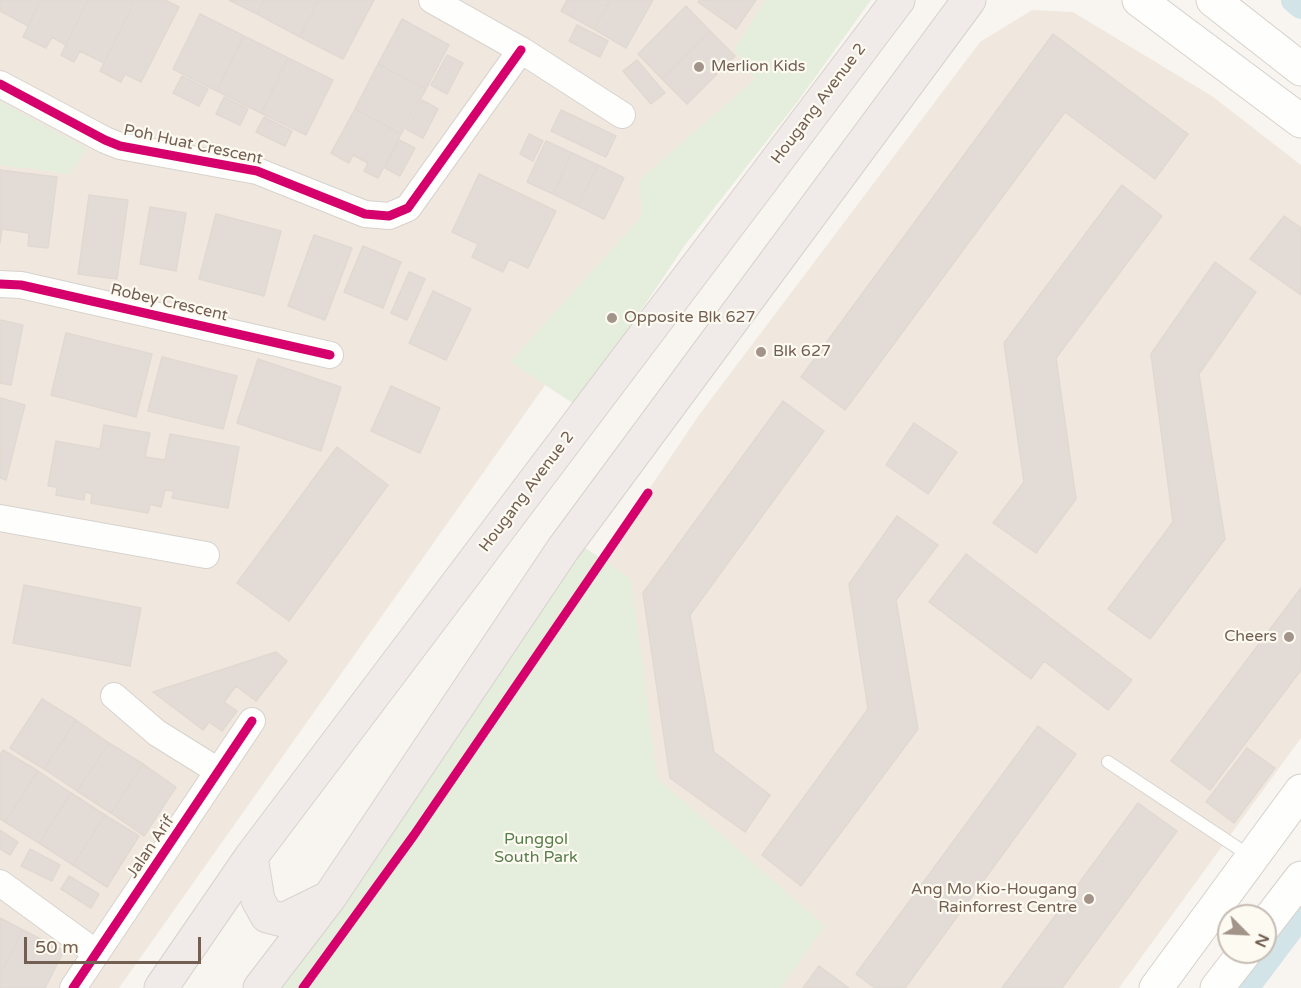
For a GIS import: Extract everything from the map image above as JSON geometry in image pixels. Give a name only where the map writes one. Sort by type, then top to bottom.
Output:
[{"type":"highway","name":"Hougang Avenue 2","points":[[161,988],[251,857],[898,0]]},
{"type":"highway","points":[[260,988],[329,898],[563,549],[969,0]]},
{"type":"highway","points":[[944,34],[996,0]]},
{"type":"highway","points":[[251,857],[258,900],[267,916],[283,920],[329,898]]},
{"type":"main road","points":[[1139,0],[1301,122]]},
{"type":"main road","points":[[1213,0],[1301,69]]},
{"type":"main road","points":[[1156,988],[1301,791]]},
{"type":"main road","points":[[1277,910],[1301,878]]},
{"type":"main road","points":[[1201,927],[1217,937]]},
{"type":"main road","points":[[1217,988],[1232,964]]},
{"type":"street","points":[[432,0],[521,50],[622,115]]},
{"type":"street","name":"Poh Huat Crescent","points":[[0,84],[120,146],[256,171],[365,214],[388,216],[408,208],[521,50]]},
{"type":"street","name":"Robey Crescent","points":[[0,284],[21,285],[330,355]]},
{"type":"street","points":[[0,518],[206,555]]},
{"type":"street","points":[[114,696],[157,733],[218,771]]},
{"type":"street","name":"Jalan Arif","points":[[73,988],[252,722]]},
{"type":"street","points":[[0,883],[96,953]]},
{"type":"lane","points":[[1108,762],[1251,857]]},
{"type":"shaded area","points":[[0,0],[772,0],[777,57],[119,988],[0,988]]},
{"type":"shaded area","points":[[1032,10],[1073,12],[1212,96],[1301,165],[1301,738],[1119,988],[768,988],[507,700],[699,415],[980,42]]},
{"type":"green space","points":[[765,0],[871,0],[798,101],[685,245],[577,406],[510,362],[642,216],[639,180],[755,79],[734,50]]},
{"type":"green space","points":[[0,101],[87,149],[70,174],[0,165]]},
{"type":"green space","name":"Punggol South Park","points":[[584,547],[631,579],[657,778],[825,926],[781,988],[260,988]]},
{"type":"building","points":[[0,0],[41,0],[28,26],[0,11]]},
{"type":"building","points":[[41,0],[88,0],[66,45],[52,37],[46,48],[23,37]]},
{"type":"building","points":[[88,0],[135,0],[104,63],[80,51],[74,62],[61,55]]},
{"type":"building","points":[[135,0],[165,0],[179,7],[141,82],[125,74],[121,82],[100,71]]},
{"type":"building","points":[[229,0],[264,0],[257,14]]},
{"type":"building","points":[[264,0],[319,0],[300,37],[257,14]]},
{"type":"building","points":[[319,0],[374,0],[343,59],[300,37]]},
{"type":"building","points":[[567,0],[610,0],[594,29],[561,11]]},
{"type":"building","points":[[610,0],[653,0],[626,48],[594,29]]},
{"type":"building","points":[[700,0],[756,0],[736,29],[698,2]]},
{"type":"building","points":[[686,6],[710,31],[662,79],[638,54]]},
{"type":"building","points":[[200,14],[244,36],[217,91],[173,69]]},
{"type":"building","points":[[402,19],[449,45],[426,89],[378,64]]},
{"type":"building","points":[[577,25],[608,41],[600,57],[569,41]]},
{"type":"building","name":"Merlion Kids","points":[[710,31],[735,56],[687,104],[662,79]]},
{"type":"building","points":[[1053,34],[1188,134],[1155,179],[1065,112],[845,410],[801,377]]},
{"type":"building","points":[[244,36],[288,58],[261,113],[217,91]]},
{"type":"building","points":[[447,55],[463,63],[447,94],[431,85]]},
{"type":"building","points":[[288,58],[333,80],[306,135],[261,113]]},
{"type":"building","points":[[637,60],[665,93],[651,104],[623,71]]},
{"type":"building","points":[[378,64],[426,89],[401,134],[355,109]]},
{"type":"building","points":[[182,76],[208,89],[199,106],[173,93]]},
{"type":"building","points":[[224,97],[248,109],[240,125],[216,114]]},
{"type":"building","points":[[422,100],[438,109],[423,138],[406,129]]},
{"type":"building","points":[[355,109],[401,134],[378,178],[364,171],[368,163],[353,155],[349,163],[331,153]]},
{"type":"building","points":[[561,110],[616,136],[606,157],[551,131]]},
{"type":"building","points":[[264,117],[292,131],[285,146],[256,132]]},
{"type":"building","points":[[529,134],[543,141],[533,161],[520,154]]},
{"type":"building","points":[[399,140],[415,148],[400,176],[385,168]]},
{"type":"building","points":[[546,141],[572,153],[553,194],[527,182]]},
{"type":"building","points":[[572,153],[598,165],[578,206],[553,194]]},
{"type":"building","points":[[598,165],[624,178],[604,219],[578,206]]},
{"type":"building","points":[[0,170],[57,177],[48,248],[28,246],[29,233],[2,229],[0,243]]},
{"type":"building","points":[[479,174],[556,211],[528,268],[509,259],[503,272],[472,257],[478,244],[452,232]]},
{"type":"building","points":[[1122,185],[1162,216],[1056,358],[1076,499],[1036,553],[993,523],[1024,482],[1004,343]]},
{"type":"building","points":[[89,195],[128,200],[117,279],[78,274]]},
{"type":"building","points":[[150,207],[186,213],[176,271],[140,264]]},
{"type":"building","points":[[216,214],[281,231],[264,296],[199,279]]},
{"type":"building","points":[[1284,216],[1301,228],[1301,295],[1250,259]]},
{"type":"building","points":[[314,235],[352,248],[325,320],[288,306]]},
{"type":"building","points":[[363,246],[401,262],[383,308],[344,292]]},
{"type":"building","points":[[1215,262],[1256,292],[1199,374],[1225,539],[1150,639],[1108,609],[1173,522],[1151,354]]},
{"type":"building","points":[[409,272],[425,279],[407,320],[391,313]]},
{"type":"building","points":[[433,291],[471,309],[446,360],[409,343]]},
{"type":"building","points":[[0,320],[23,325],[11,385],[0,383]]},
{"type":"building","points":[[66,333],[152,354],[136,417],[51,395]]},
{"type":"building","points":[[162,357],[237,376],[223,429],[148,411]]},
{"type":"building","points":[[258,359],[341,387],[321,451],[237,423]]},
{"type":"building","points":[[391,386],[440,408],[420,453],[371,431]]},
{"type":"building","points":[[0,398],[25,405],[6,480],[0,478]]},
{"type":"building","points":[[783,401],[824,431],[690,615],[714,752],[770,795],[745,832],[670,778],[643,593]]},
{"type":"building","points":[[914,423],[957,452],[928,494],[886,465]]},
{"type":"building","points":[[104,425],[150,433],[145,457],[165,460],[170,434],[239,447],[228,508],[172,498],[174,491],[165,490],[161,507],[150,504],[148,513],[91,503],[92,494],[85,492],[84,500],[56,495],[57,487],[48,486],[56,441],[100,449]]},
{"type":"building","points":[[337,447],[388,485],[289,621],[237,583]]},
{"type":"building","points":[[897,516],[938,545],[896,600],[918,729],[801,886],[762,855],[868,709],[849,584]]},
{"type":"building","points":[[966,554],[1132,680],[1108,710],[1044,661],[1031,679],[929,602]]},
{"type":"building","points":[[24,585],[141,608],[130,666],[13,643]]},
{"type":"building","points":[[1301,588],[1301,670],[1210,790],[1171,761]]},
{"type":"building","points":[[276,652],[287,661],[256,701],[236,686],[224,702],[237,711],[222,731],[209,722],[203,730],[153,692]]},
{"type":"building","points":[[42,699],[76,720],[44,769],[10,748]]},
{"type":"building","points":[[76,720],[109,743],[77,791],[44,769]]},
{"type":"building","points":[[1038,726],[1076,754],[905,988],[875,988],[856,974]]},
{"type":"building","points":[[109,743],[143,764],[111,813],[77,791]]},
{"type":"building","points":[[1247,748],[1275,768],[1234,823],[1206,802]]},
{"type":"building","points":[[3,750],[38,771],[5,822],[0,819],[0,755]]},
{"type":"building","points":[[143,764],[176,787],[144,836],[111,813]]},
{"type":"building","points":[[38,771],[71,793],[39,843],[5,822]]},
{"type":"building","points":[[71,793],[105,815],[73,865],[39,843]]},
{"type":"building","points":[[1138,803],[1177,831],[1062,988],[1002,988]]},
{"type":"building","points":[[105,815],[139,836],[107,887],[73,865]]},
{"type":"building","points":[[0,830],[18,842],[10,855],[0,849]]},
{"type":"building","points":[[30,849],[60,865],[52,881],[21,866]]},
{"type":"building","points":[[69,876],[99,894],[91,908],[61,889]]},
{"type":"building","points":[[0,918],[23,930],[0,975]]},
{"type":"building","points":[[23,930],[64,951],[45,988],[0,988],[0,975]]},
{"type":"building","points":[[819,966],[849,988],[803,988]]},
{"type":"waterway","points":[[1294,0],[1301,6]]},
{"type":"waterway","points":[[1246,988],[1301,915]]},
{"type":"cycle path","points":[[0,84],[120,146],[257,171],[365,214],[389,216],[408,208],[521,50]]},
{"type":"cycle path","points":[[0,284],[21,285],[330,355]]},
{"type":"cycle path","points":[[303,988],[414,835],[648,493]]},
{"type":"cycle path","points":[[73,988],[252,721]]},
{"type":"place","name":"Merlion Kids","points":[[699,67]]},
{"type":"place","name":"Opposite Blk 627","points":[[612,318]]},
{"type":"place","name":"Blk 627","points":[[761,352]]},
{"type":"place","name":"Cheers","points":[[1289,637]]},
{"type":"place","name":"Ang Mo Kio-Hougang Rainforrest Centre","points":[[1089,899]]}]
